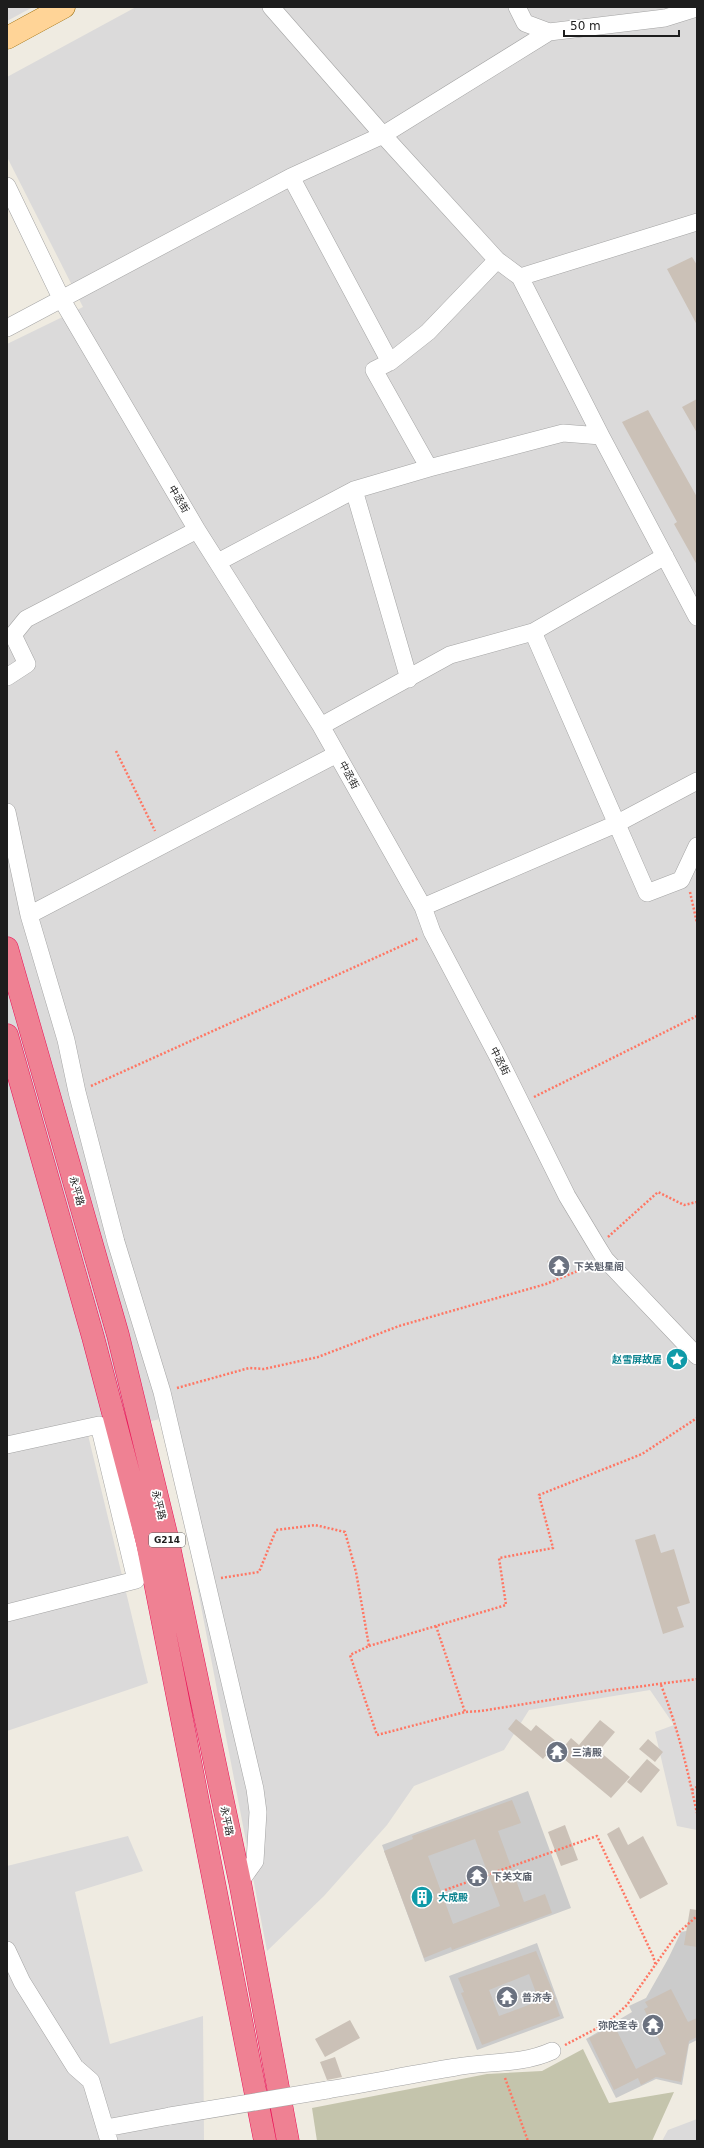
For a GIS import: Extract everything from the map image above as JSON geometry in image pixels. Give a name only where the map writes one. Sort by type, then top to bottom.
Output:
[{"type":"highway","name":"永平路","points":[[7,948],[118,1335],[168,1541],[240,1882],[288,2141]]},
{"type":"highway","name":"G214","points":[[7,1035],[93,1337],[147,1542],[265,2141]]},
{"type":"main road","points":[[7,38],[64,7]]},
{"type":"street","points":[[271,7],[383,136],[498,260],[520,277],[601,436],[697,616]]},
{"type":"street","points":[[517,7],[525,23],[549,32]]},
{"type":"street","points":[[7,328],[291,177],[383,136],[549,32],[664,18],[697,8]]},
{"type":"street","points":[[291,177],[390,362]]},
{"type":"street","name":"中丞街","points":[[7,186],[62,300],[197,530],[321,726],[423,907],[432,932],[521,1103],[567,1196],[601,1253],[697,1356]]},
{"type":"street","points":[[520,277],[697,222]]},
{"type":"street","points":[[429,468],[374,370],[390,362],[428,332],[498,260]]},
{"type":"street","points":[[218,562],[354,490],[429,468],[563,433],[601,436]]},
{"type":"street","points":[[354,490],[409,679]]},
{"type":"street","points":[[7,677],[27,664],[13,635],[26,619],[197,530]]},
{"type":"street","points":[[321,726],[409,679],[450,654],[533,632],[665,556]]},
{"type":"street","points":[[533,632],[647,893],[681,880],[697,846]]},
{"type":"street","points":[[29,915],[337,754]]},
{"type":"street","points":[[423,907],[616,824],[697,781]]},
{"type":"street","points":[[7,812],[29,915],[66,1040],[77,1092],[116,1242],[162,1392],[255,1789],[258,1812],[255,1861],[240,1882]]},
{"type":"street","points":[[7,1445],[99,1425],[136,1580],[7,1613]]},
{"type":"street","points":[[7,1950],[22,1982],[75,2067],[91,2081],[108,2135],[170,2116],[385,2081],[457,2066],[528,2060],[552,2051]]},
{"type":"path","points":[[116,750],[162,846]]},
{"type":"path","points":[[686,870],[697,923]]},
{"type":"path","points":[[77,1092],[432,932]]},
{"type":"path","points":[[521,1103],[697,1016]]},
{"type":"path","points":[[162,1392],[249,1368],[264,1369],[318,1357],[399,1326],[546,1284],[601,1253],[658,1192],[684,1205],[697,1202]]},
{"type":"path","points":[[697,1418],[642,1454],[539,1495],[553,1548],[499,1558],[506,1605],[369,1646],[350,1655],[377,1734],[464,1712],[481,1711],[605,1691],[661,1685],[697,1679]]},
{"type":"path","points":[[207,1581],[260,1572],[276,1530],[315,1525],[345,1532],[356,1572],[369,1646]]},
{"type":"path","points":[[436,1626],[464,1712]]},
{"type":"path","points":[[661,1685],[674,1718],[697,1814]]},
{"type":"path","points":[[692,1790],[697,1787]]},
{"type":"path","points":[[445,1890],[597,1836],[653,1956],[656,1966]]},
{"type":"path","points":[[552,2051],[607,2023],[627,2005],[656,1966],[677,1934],[697,1916]]},
{"type":"path","points":[[499,2062],[528,2141]]},
{"type":"shaded area","points":[[7,7],[33,7],[7,21]]},
{"type":"shaded area","points":[[136,7],[697,7],[697,1830],[677,1826],[655,1732],[674,1725],[650,1690],[529,1710],[504,1750],[414,1786],[387,1825],[324,1896],[267,1951],[165,1418],[88,1435],[148,1683],[7,1731],[7,344],[83,307],[7,157],[7,77]]},
{"type":"shaded area","name":"下关文庙","points":[[528,1791],[571,1908],[425,1962],[382,1845]]},
{"type":"shaded area","points":[[128,1836],[143,1871],[75,1892],[110,2044],[203,2016],[204,2141],[7,2141],[7,1866]]},
{"type":"shaded area","name":"弥陀圣寺","points":[[691,1930],[697,1931],[697,2040],[689,2044],[682,2085],[656,2079],[616,2098],[586,2039],[632,2012],[629,2006],[646,1998],[681,1932]]},
{"type":"shaded area","name":"普济寺","points":[[537,1943],[564,2018],[477,2050],[449,1976]]},
{"type":"shaded area","points":[[583,2049],[609,2103],[674,2092],[652,2141],[317,2141],[312,2108],[487,2074],[542,2071]]},
{"type":"shaded area","points":[[697,2119],[697,2141],[662,2141],[668,2130]]},
{"type":"building","points":[[692,257],[697,265],[697,325],[667,269]]},
{"type":"building","points":[[697,399],[697,433],[682,407]]},
{"type":"building","points":[[648,410],[697,497],[697,565],[674,524],[677,522],[622,422]]},
{"type":"building","name":"下关魁星阁","points":[[562,1254],[570,1271],[555,1278],[547,1261]]},
{"type":"building","points":[[655,1534],[661,1553],[674,1549],[690,1603],[677,1607],[684,1627],[663,1634],[635,1540]]},
{"type":"building","points":[[516,1719],[531,1731],[536,1725],[557,1742],[543,1759],[508,1729]]},
{"type":"building","points":[[600,1720],[615,1732],[599,1751],[630,1777],[611,1798],[558,1754],[571,1738],[579,1745]]},
{"type":"building","points":[[648,1739],[663,1752],[655,1762],[639,1749]]},
{"type":"building","points":[[647,1759],[660,1770],[641,1793],[627,1782]]},
{"type":"building","points":[[512,1800],[521,1823],[498,1831],[524,1902],[545,1894],[552,1913],[452,1950],[451,1947],[424,1958],[384,1851],[413,1839],[412,1836]],"holes":[[[475,1839],[500,1906],[453,1924],[428,1856]]]},
{"type":"building","points":[[565,1825],[578,1860],[561,1866],[548,1832]]},
{"type":"building","points":[[619,1827],[628,1845],[643,1836],[668,1884],[640,1899],[607,1834]]},
{"type":"building","points":[[690,1909],[697,1910],[697,1947],[684,1945]]},
{"type":"building","name":"普济寺","points":[[536,1951],[556,1999],[554,1999],[560,2016],[482,2045],[461,1993],[464,1992],[458,1978]],"holes":[[[529,1974],[539,2001],[499,2016],[489,1990]]]},
{"type":"building","points":[[671,1989],[688,2022],[697,2018],[697,2037],[689,2041],[681,2082],[656,2077],[641,2085],[638,2078],[614,2090],[589,2038],[614,2025],[636,2069],[666,2054],[644,2009],[648,2007],[645,2002]]},
{"type":"building","points":[[350,2020],[360,2038],[325,2057],[315,2039]]},
{"type":"building","points":[[335,2057],[342,2077],[327,2080],[320,2062]]},
{"type":"place","name":"下关魁星阁","points":[[559,1266]]},
{"type":"place","name":"赵雪屏故居","points":[[677,1359]]},
{"type":"place","name":"三清殿","points":[[557,1752]]},
{"type":"place","name":"下关文庙","points":[[477,1876]]},
{"type":"place","name":"大成殿","points":[[422,1897]]},
{"type":"place","name":"普济寺","points":[[507,1997]]},
{"type":"place","name":"弥陀圣寺","points":[[653,2025]]}]
